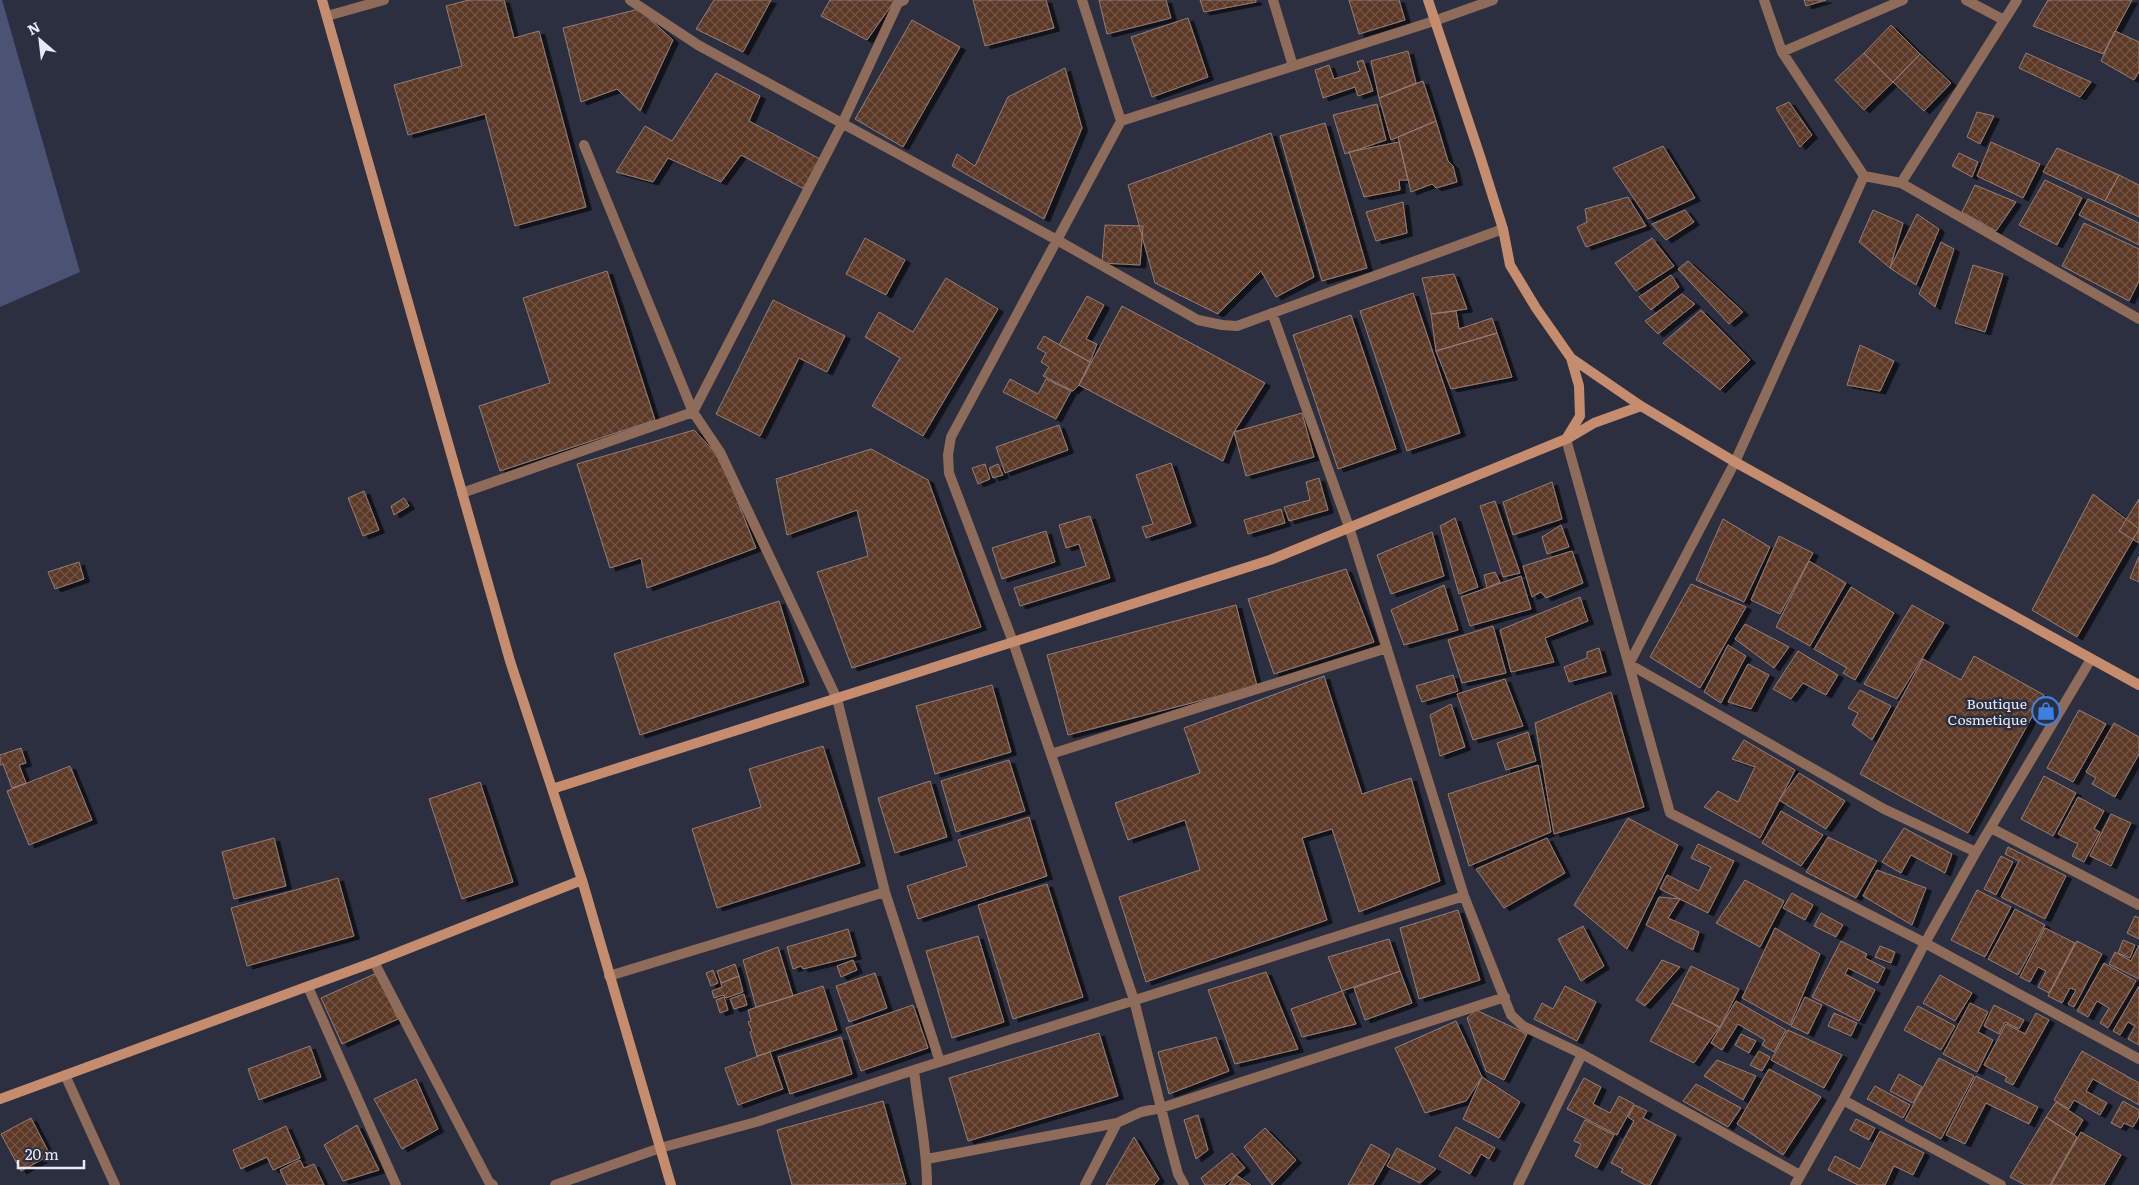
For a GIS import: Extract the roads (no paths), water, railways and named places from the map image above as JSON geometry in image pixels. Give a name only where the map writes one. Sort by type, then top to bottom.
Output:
[{"type":"street","points":[[322,0],[510,661],[582,880],[671,1185]]},
{"type":"street","points":[[327,16],[384,0]]},
{"type":"street","points":[[630,0],[698,45],[1057,240],[1198,320],[1222,326],[1237,326],[1503,229]]},
{"type":"street","points":[[462,492],[693,412],[842,124],[898,4],[904,0]]},
{"type":"street","points":[[1082,0],[1121,121]]},
{"type":"street","points":[[1273,0],[1293,66]]},
{"type":"street","points":[[1428,0],[1503,229],[1510,265],[1536,308],[1571,358],[1579,386],[1580,416],[1566,439],[1670,813],[1925,943],[2139,1059]]},
{"type":"street","points":[[1184,1185],[1178,1174],[1134,1000],[1013,642],[949,473],[948,455],[951,437],[1121,121],[1434,21],[1493,0]]},
{"type":"street","points":[[1764,0],[1782,52],[1864,176],[1900,183],[2139,319]]},
{"type":"street","points":[[1782,52],[1903,0]]},
{"type":"street","points":[[1966,0],[2004,20]]},
{"type":"street","points":[[1900,183],[2017,0]]},
{"type":"street","points":[[584,145],[693,412],[720,452],[836,699],[886,892],[940,1062]]},
{"type":"street","points":[[1629,664],[1735,462],[1864,176]]},
{"type":"street","points":[[1272,313],[1349,528],[1464,896],[1511,1015],[1523,1026],[1582,1054],[1800,1175]]},
{"type":"street","points":[[1571,358],[1641,406],[1735,462],[2139,685]]},
{"type":"street","points":[[552,789],[1270,560],[1566,439],[1594,423],[1641,406]]},
{"type":"street","points":[[1051,754],[1387,648]]},
{"type":"street","points":[[1794,1185],[1843,1100],[1925,943],[1976,852],[2091,659]]},
{"type":"street","points":[[1629,664],[1884,809],[1976,852]]},
{"type":"street","points":[[1991,828],[2139,905]]},
{"type":"street","points":[[0,1098],[308,987],[582,880]]},
{"type":"street","points":[[609,976],[886,892]]},
{"type":"street","points":[[554,1185],[660,1148],[756,1122],[1464,896]]},
{"type":"street","points":[[374,962],[489,1182],[494,1185]]},
{"type":"street","points":[[308,987],[396,1185]]},
{"type":"street","points":[[927,1158],[1117,1123],[1141,1112],[1161,1108],[1505,997]]},
{"type":"street","points":[[1518,1185],[1582,1054]]},
{"type":"street","points":[[914,1070],[927,1158],[927,1185]]},
{"type":"street","points":[[65,1075],[115,1185]]},
{"type":"street","points":[[1843,1100],[2001,1185]]},
{"type":"street","points":[[1085,1185],[1117,1123]]},
{"type":"place","name":"Boutique Cosmetique","points":[[2046,711]]}]
